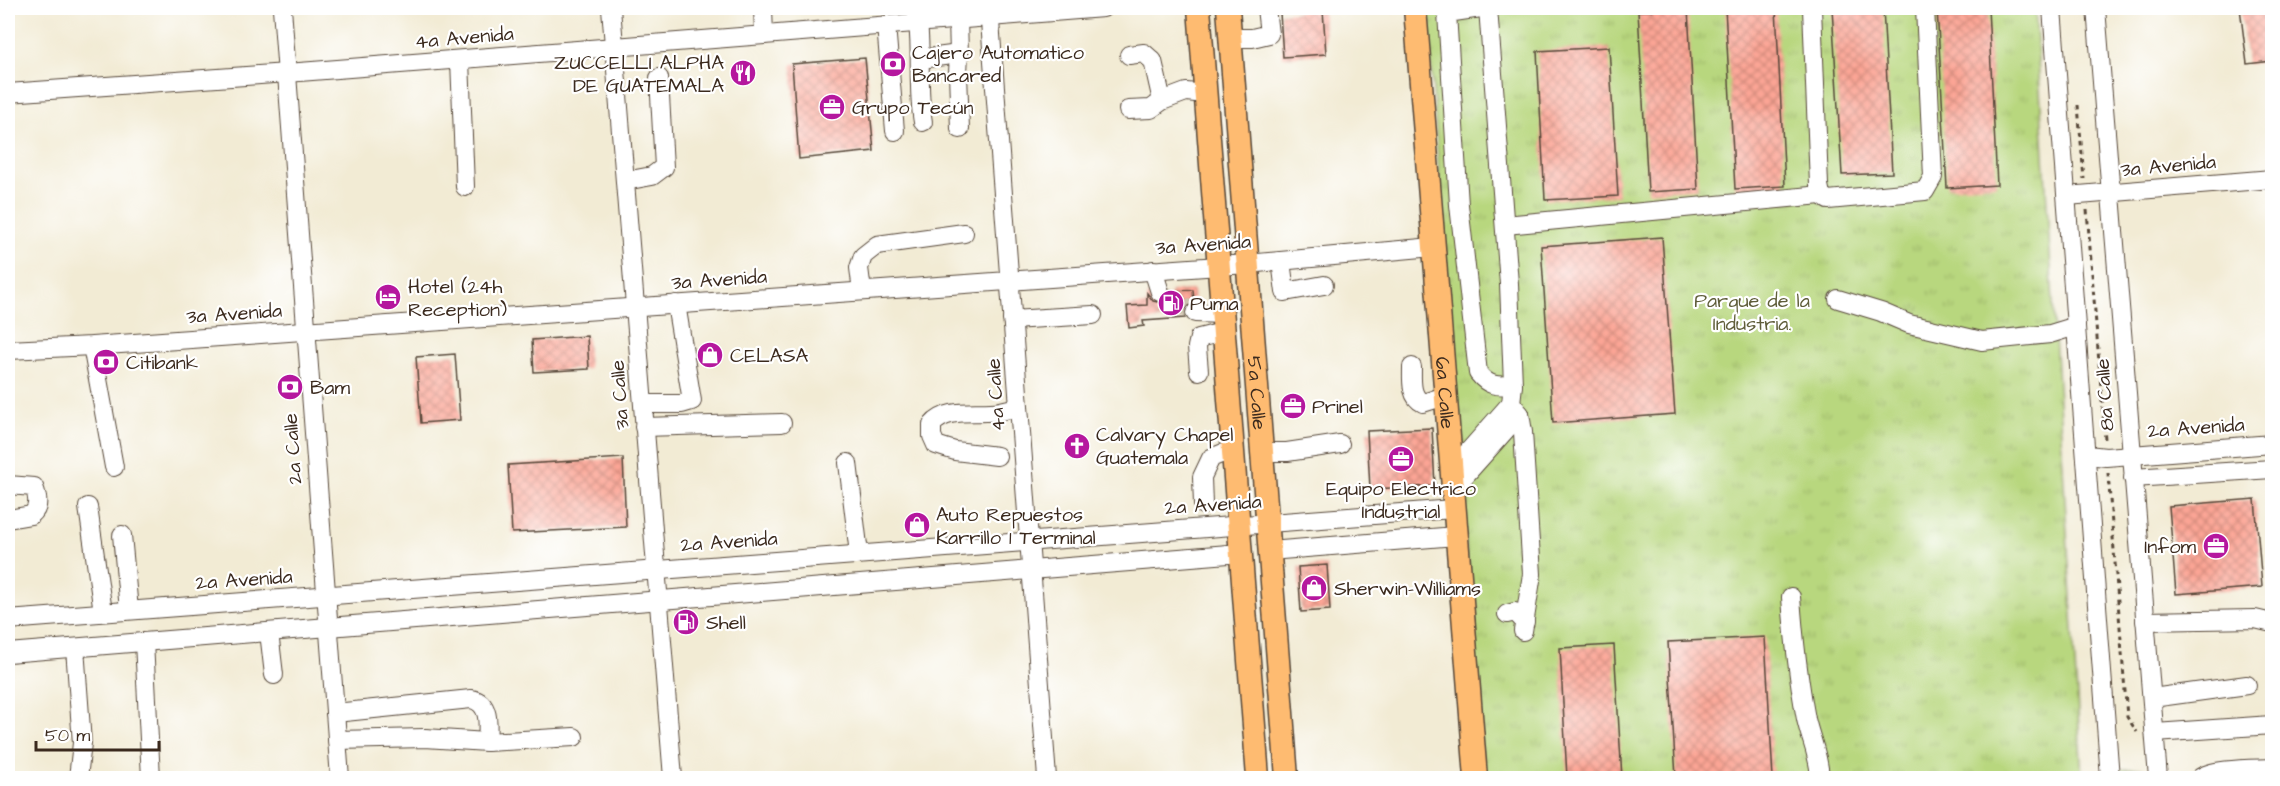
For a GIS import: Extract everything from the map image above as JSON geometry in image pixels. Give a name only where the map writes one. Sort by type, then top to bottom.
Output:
[{"type":"main road","name":"5a Calle","points":[[1199,8],[1258,778]]},
{"type":"main road","name":"5a Calle","points":[[1228,8],[1287,778]]},
{"type":"main road","name":"6a Calle","points":[[1415,9],[1476,778]]},
{"type":"street","name":"2a Calle","points":[[282,8],[340,778]]},
{"type":"street","name":"3a Calle","points":[[611,8],[673,778]]},
{"type":"street","points":[[763,8],[764,35]]},
{"type":"street","name":"4a Avenida","points":[[8,93],[287,74],[886,25],[958,19],[989,12],[1103,8]]},
{"type":"street","points":[[1230,38],[1252,38],[1269,34],[1266,8]]},
{"type":"street","points":[[1415,9],[1447,13],[1481,8]]},
{"type":"street","points":[[1488,8],[1505,225],[1515,401],[1523,432],[1532,574],[1524,627],[1515,612],[1507,614]]},
{"type":"street","points":[[1812,8],[1821,195]]},
{"type":"street","points":[[1505,225],[1821,195],[1828,200],[1925,191],[1933,177],[1925,8]]},
{"type":"street","name":"8a Calle","points":[[2052,8],[2110,778]]},
{"type":"street","name":"8a Calle","points":[[2096,8],[2152,698],[2147,734],[2158,778]]},
{"type":"street","name":"4a Calle","points":[[989,12],[1047,778]]},
{"type":"street","points":[[1447,13],[1459,205],[1478,373],[1485,381],[1515,401]]},
{"type":"street","points":[[958,19],[960,129]]},
{"type":"street","points":[[918,22],[921,59],[919,87],[923,122]]},
{"type":"street","points":[[886,25],[895,131]]},
{"type":"street","points":[[1130,55],[1144,53],[1153,61],[1162,101]]},
{"type":"street","points":[[921,59],[959,54]]},
{"type":"street","points":[[460,60],[465,187]]},
{"type":"street","points":[[624,181],[652,176],[664,167],[658,78]]},
{"type":"street","points":[[1128,110],[1151,109],[1162,101],[1186,92],[1206,94]]},
{"type":"street","name":"3a Avenida","points":[[2067,196],[2272,179]]},
{"type":"street","points":[[862,291],[858,268],[863,256],[877,245],[964,232]]},
{"type":"street","name":"3a Avenida","points":[[8,350],[92,346],[1247,264],[1433,247]]},
{"type":"street","points":[[1281,261],[1285,300],[1324,285]]},
{"type":"street","points":[[1153,270],[1160,292]]},
{"type":"street","points":[[1838,299],[1881,312],[1909,324],[1982,341],[2050,334],[2076,326]]},
{"type":"street","points":[[643,404],[682,404],[692,401],[676,304]]},
{"type":"street","points":[[1195,313],[1223,323]]},
{"type":"street","points":[[1012,320],[1093,315]]},
{"type":"street","points":[[1199,370],[1197,347],[1199,338],[1223,323]]},
{"type":"street","points":[[92,346],[114,467]]},
{"type":"street","points":[[1412,367],[1413,391],[1417,400],[1423,403],[1444,396]]},
{"type":"street","points":[[1452,490],[1515,401]]},
{"type":"street","points":[[997,456],[955,451],[936,445],[932,436],[932,425],[937,418],[948,415],[999,411],[1018,407]]},
{"type":"street","points":[[644,427],[782,423]]},
{"type":"street","points":[[1261,452],[1287,452],[1340,444]]},
{"type":"street","name":"2a Avenida","points":[[2087,455],[2106,457],[2272,444]]},
{"type":"street","points":[[1203,505],[1202,477],[1211,458],[1233,449]]},
{"type":"street","points":[[848,463],[859,554]]},
{"type":"street","points":[[2133,478],[2272,470]]},
{"type":"street","points":[[8,485],[34,487],[38,506],[31,516],[8,519]]},
{"type":"street","name":"2a Avenida","points":[[8,620],[1267,523],[1452,490]]},
{"type":"street","points":[[88,507],[103,612]]},
{"type":"street","points":[[122,535],[129,610]]},
{"type":"street","points":[[1269,551],[1456,536]]},
{"type":"street","points":[[8,653],[1241,554]]},
{"type":"street","points":[[1791,597],[1796,666],[1808,726],[1817,749],[1820,778]]},
{"type":"street","points":[[2145,621],[2255,619],[2272,623]]},
{"type":"street","points":[[269,632],[274,675]]},
{"type":"street","points":[[144,642],[151,778]]},
{"type":"street","points":[[75,648],[82,742],[78,778]]},
{"type":"street","points":[[2152,698],[2247,685]]},
{"type":"street","points":[[335,713],[478,700],[484,707],[488,723],[487,742]]},
{"type":"street","points":[[2147,734],[2272,725]]},
{"type":"street","points":[[337,740],[425,738],[487,742],[574,737]]},
{"type":"street","points":[[2200,778],[2214,773],[2272,768]]},
{"type":"path","points":[[2078,101],[2127,717],[2147,734]]},
{"type":"green space","name":"Parque de la Industria.","points":[[1427,8],[2035,8],[2082,778],[1483,778]]},
{"type":"green space","points":[[2142,768],[2143,778],[2117,778],[2116,770]]},
{"type":"building","points":[[1725,8],[1776,8],[1785,186],[1735,189]]},
{"type":"building","points":[[1832,8],[1883,8],[1892,173],[1842,175]]},
{"type":"building","points":[[1937,8],[1988,8],[1997,185],[1947,188]]},
{"type":"building","points":[[2240,8],[2272,8],[2272,61],[2247,64]]},
{"type":"building","points":[[1688,9],[1698,189],[1648,192],[1638,11]]},
{"type":"building","points":[[1323,10],[1326,54],[1283,57],[1280,13]]},
{"type":"building","points":[[1609,47],[1618,196],[1545,200],[1537,51]]},
{"type":"building","name":"Grupo Tecún","points":[[865,58],[874,151],[799,159],[792,64]]},
{"type":"building","points":[[1662,237],[1675,414],[1553,423],[1541,246]]},
{"type":"building","name":"Puma","points":[[1193,290],[1194,302],[1185,308],[1185,318],[1143,321],[1144,326],[1129,328],[1127,306],[1147,305],[1147,293],[1153,301],[1163,303],[1169,299],[1171,291]]},
{"type":"building","points":[[587,336],[589,369],[534,372],[532,340]]},
{"type":"building","points":[[455,354],[460,420],[421,423],[416,357]]},
{"type":"building","name":"Equipo Electrico Industrial","points":[[1432,428],[1435,486],[1370,489],[1367,431]]},
{"type":"building","points":[[623,458],[626,527],[512,533],[508,465]]},
{"type":"building","name":"Infom","points":[[2255,499],[2262,587],[2176,594],[2169,506]]},
{"type":"building","name":"Sherwin-Williams","points":[[1327,565],[1330,610],[1301,612],[1298,567]]},
{"type":"building","points":[[1765,637],[1773,778],[1676,778],[1668,642]]},
{"type":"building","points":[[1614,645],[1622,778],[1567,778],[1560,648]]},
{"type":"tunnel","points":[[1160,292],[1195,313]]},
{"type":"place","name":"Cajero Automatico Bancared","points":[[893,64]]},
{"type":"place","name":"ZUCCELLI ALPHA DE GUATEMALA","points":[[743,73]]},
{"type":"place","name":"Grupo Tecún","points":[[832,107]]},
{"type":"place","name":"Hotel (24h Reception)","points":[[388,297]]},
{"type":"place","name":"Puma","points":[[1171,303]]},
{"type":"place","name":"CELASA","points":[[710,355]]},
{"type":"place","name":"Citibank","points":[[106,362]]},
{"type":"place","name":"Bam","points":[[290,387]]},
{"type":"place","name":"Prinel","points":[[1293,406]]},
{"type":"place","name":"Calvary Chapel Guatemala","points":[[1077,446]]},
{"type":"place","name":"Equipo Electrico Industrial","points":[[1401,459]]},
{"type":"place","name":"Auto Repuestos Karrillo 1 Terminal","points":[[917,525]]},
{"type":"place","name":"Infom","points":[[2216,546]]},
{"type":"place","name":"Sherwin-Williams","points":[[1314,588]]},
{"type":"place","name":"Shell","points":[[686,622]]}]
